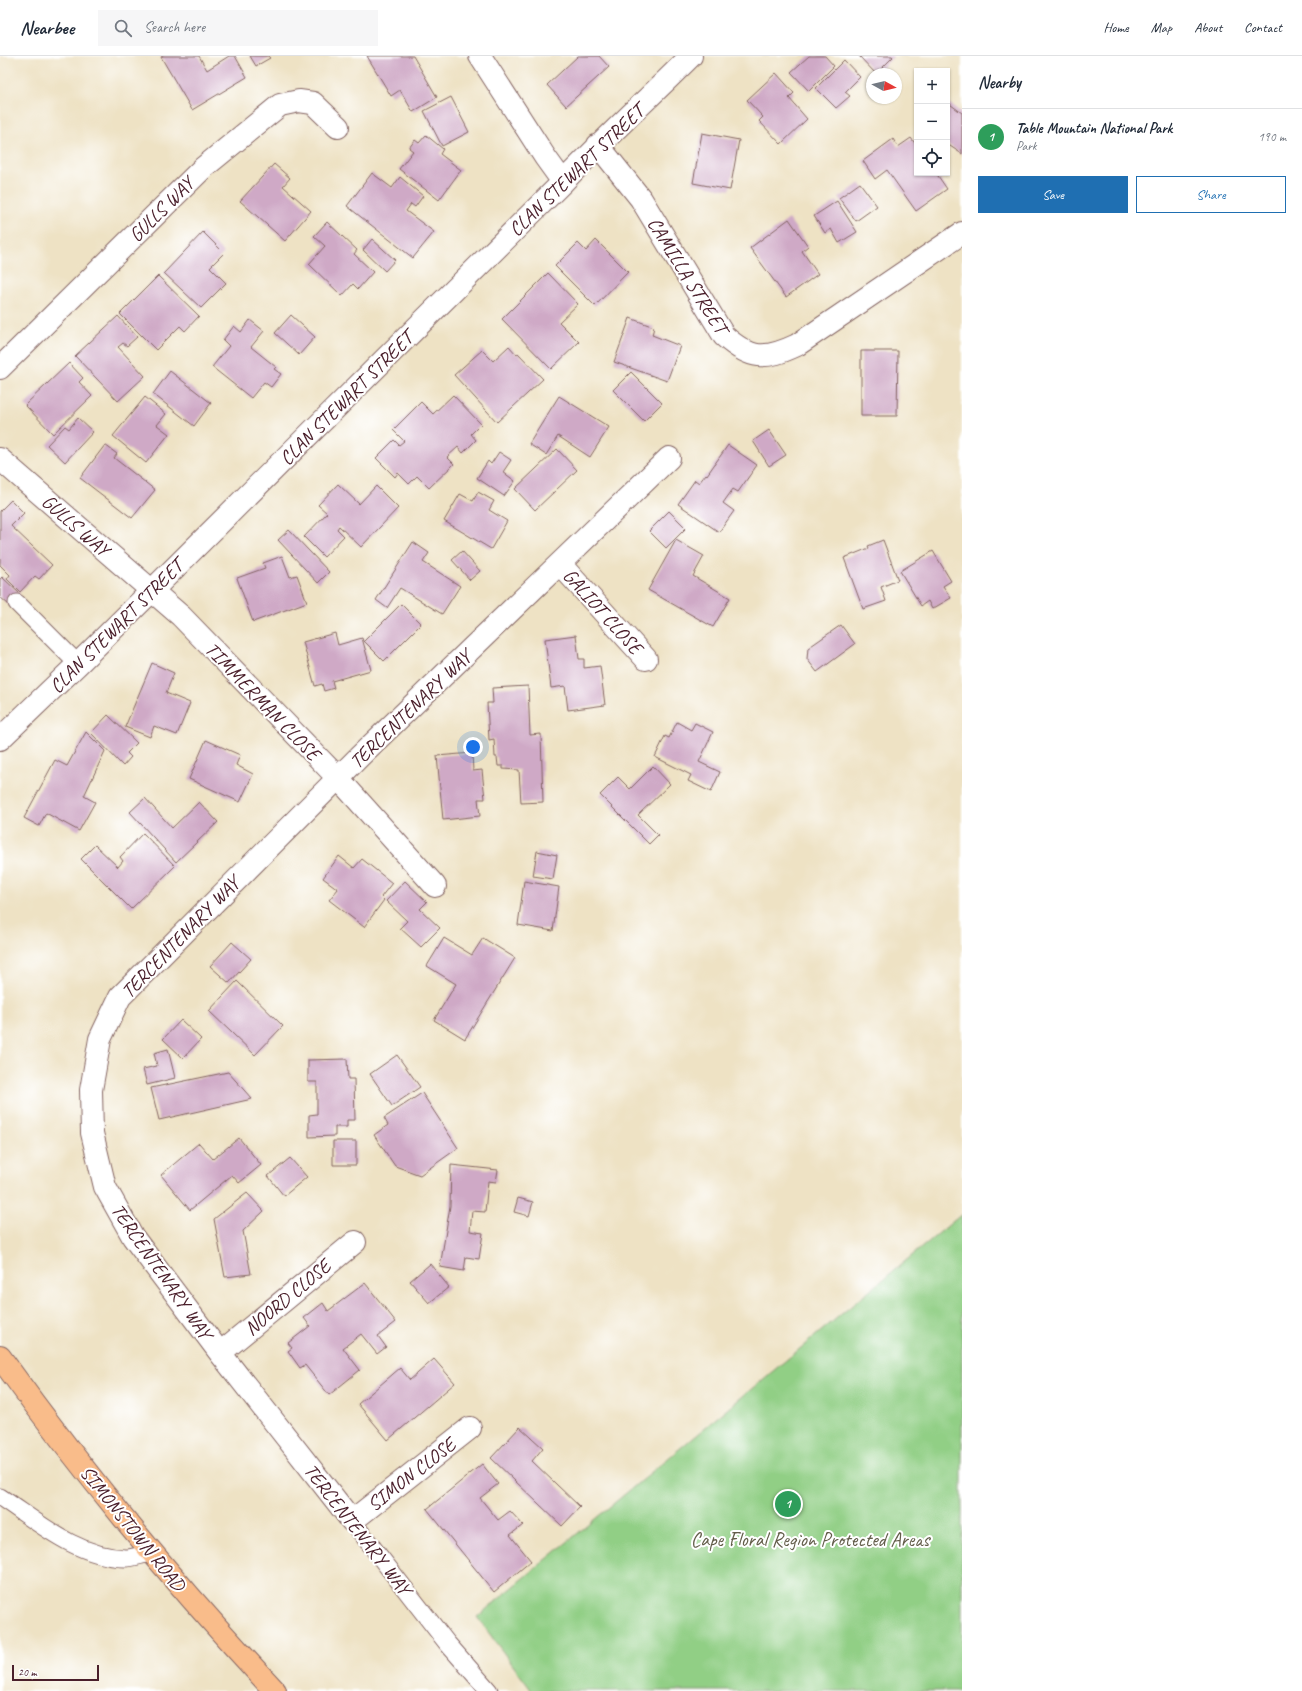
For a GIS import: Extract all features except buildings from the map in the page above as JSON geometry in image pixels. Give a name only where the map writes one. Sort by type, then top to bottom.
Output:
[{"type":"main road","name":"SIMONSTOWN ROAD","points":[[0,1357],[54,1431],[152,1553],[212,1624],[275,1691]]},
{"type":"street","points":[[480,56],[541,151],[564,182]]},
{"type":"street","name":"CLAN STEWART STREET","points":[[0,739],[152,591],[564,182],[598,145],[623,124],[691,56]]},
{"type":"street","name":"GULLS WAY","points":[[0,368],[203,168],[280,105],[299,101],[313,103],[338,127]]},
{"type":"street","name":"CAMILLA STREET","points":[[598,145],[641,199],[724,336],[738,348],[762,356],[776,355],[797,345],[962,233]]},
{"type":"street","name":"TERCENTENARY WAY","points":[[352,1521],[220,1353],[133,1237],[105,1187],[92,1133],[91,1090],[100,1039],[120,997],[338,778],[669,458]]},
{"type":"street","name":"GULLS WAY","points":[[0,459],[152,591]]},
{"type":"street","name":"GALIOT CLOSE","points":[[560,564],[646,659]]},
{"type":"street","name":"TIMMERMAN CLOSE","points":[[152,591],[181,616],[338,778],[435,886]]},
{"type":"street","name":"NOORD CLOSE","points":[[220,1353],[355,1242]]},
{"type":"street","name":"SIMON CLOSE","points":[[352,1521],[470,1428]]},
{"type":"lane","points":[[17,603],[78,664]]},
{"type":"lane","points":[[0,1497],[71,1544],[94,1553],[125,1558],[152,1553]]},
{"type":"lane","name":"TERCENTENARY WAY","points":[[352,1521],[447,1642],[489,1691]]},
{"type":"green space","name":"Cape Floral Region Protected Areas","points":[[962,1214],[962,1691],[532,1691],[477,1617]]},
{"type":"place","name":"Table Mountain National Park","points":[[788,1504]]}]
